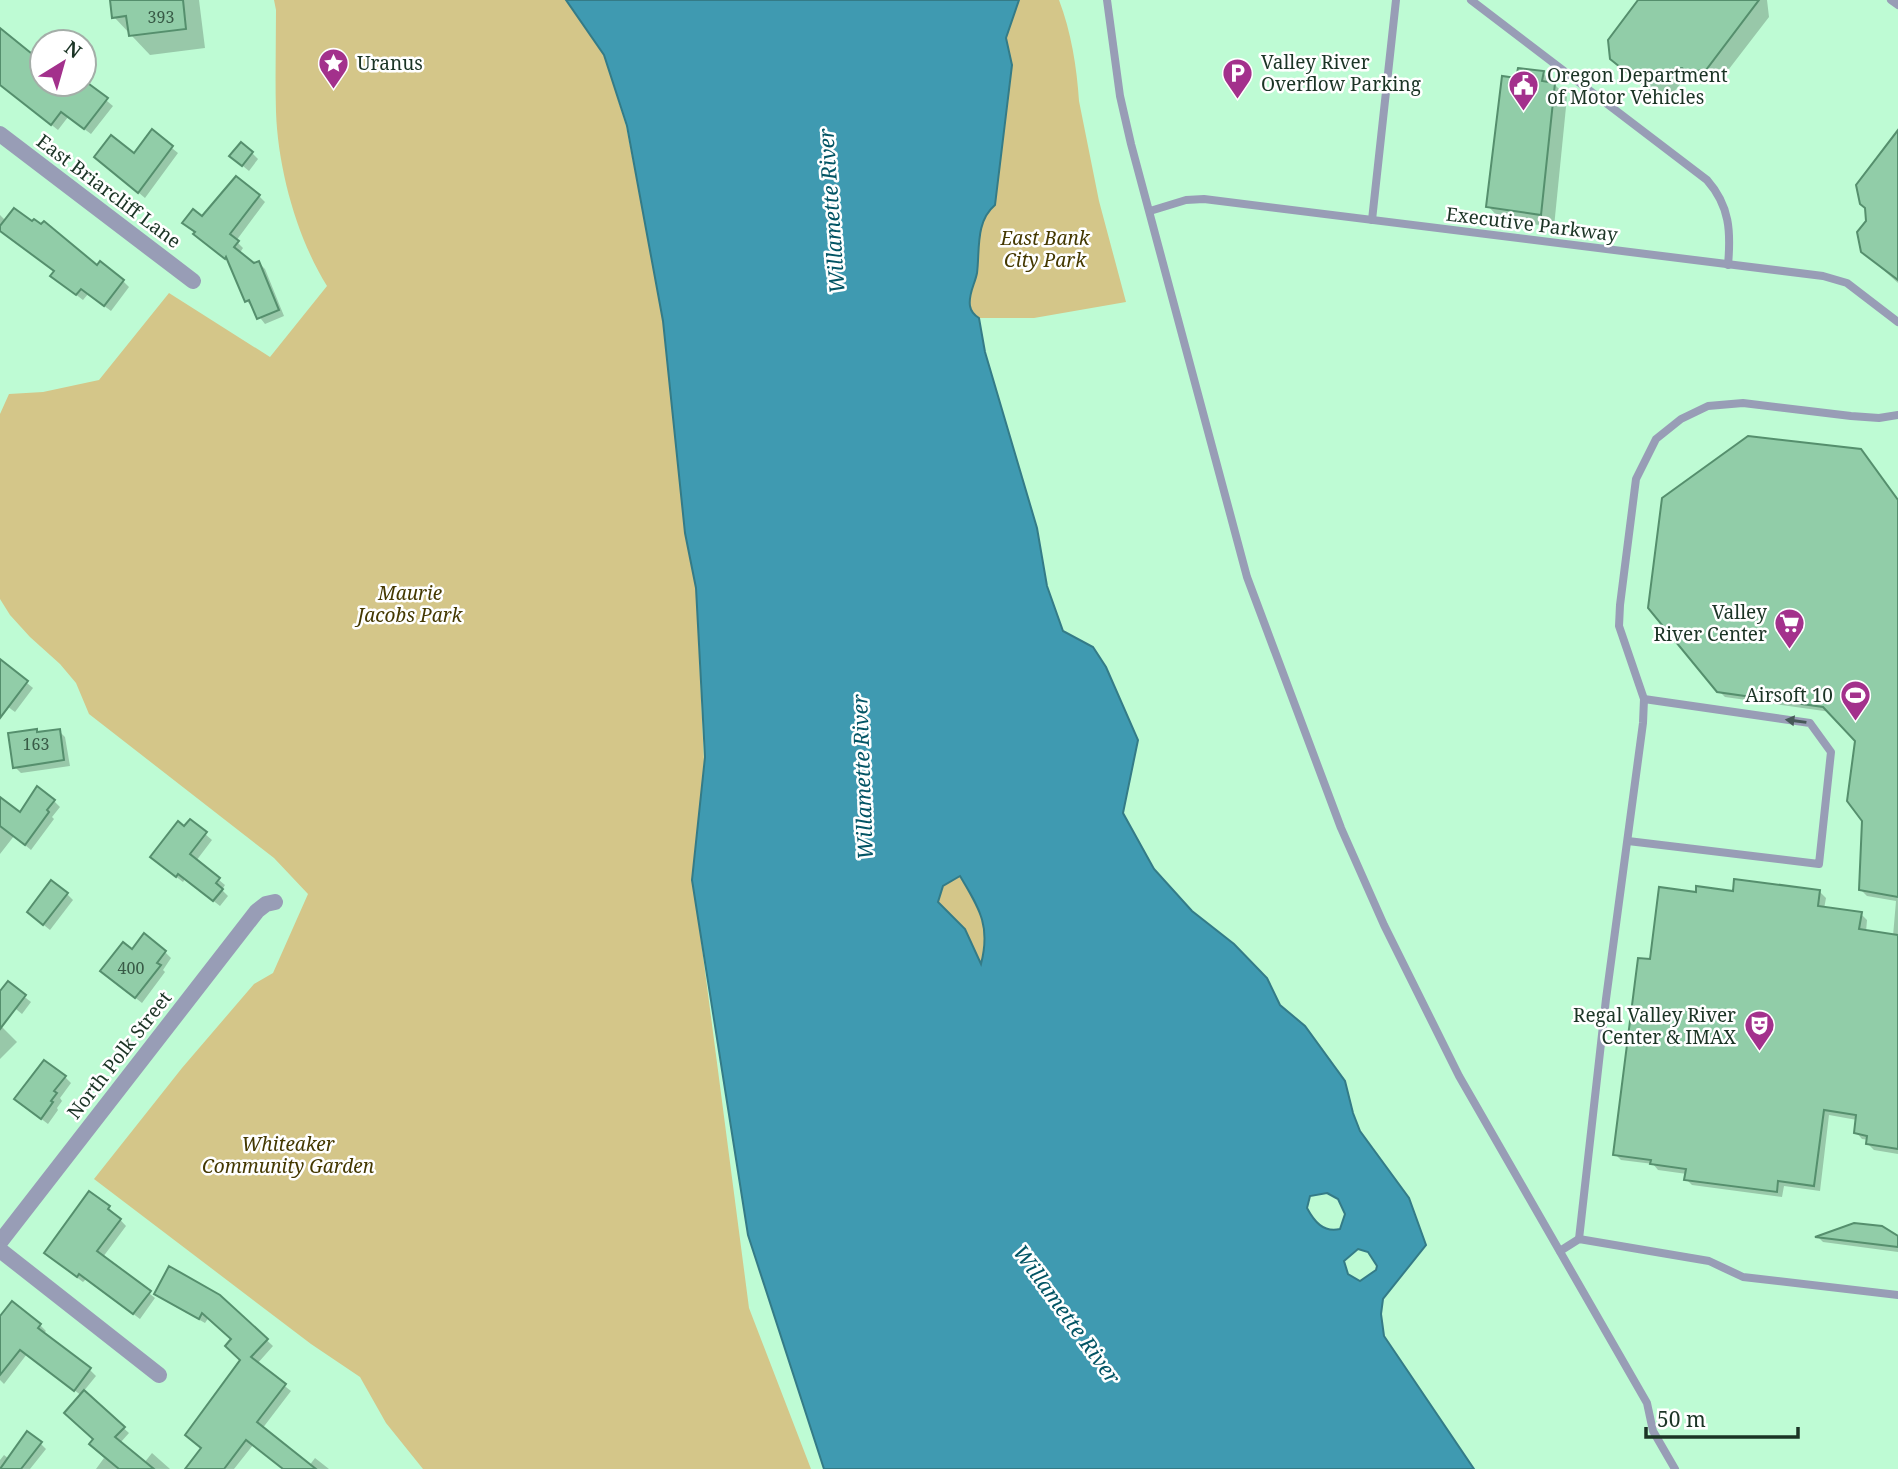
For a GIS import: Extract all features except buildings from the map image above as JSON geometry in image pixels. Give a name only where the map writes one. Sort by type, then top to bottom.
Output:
[{"type":"street","name":"East Briarcliff Lane","points":[[0,134],[193,281]]},
{"type":"street","name":"North Polk Street","points":[[0,1242],[257,911],[266,904],[275,902]]},
{"type":"street","points":[[0,1250],[159,1374]]},
{"type":"lane","points":[[1107,0],[1120,96],[1244,566],[1265,629],[1342,828],[1384,925],[1452,1064],[1647,1403],[1653,1431],[1675,1469]]},
{"type":"lane","points":[[1372,220],[1396,0]]},
{"type":"lane","points":[[1471,0],[1707,180],[1723,205],[1729,222],[1728,265]]},
{"type":"lane","points":[[1891,0],[1898,5]]},
{"type":"lane","name":"Executive Parkway","points":[[1150,211],[1195,199],[1838,279],[1898,322]]},
{"type":"lane","points":[[1579,1239],[1611,953],[1641,746],[1644,699],[1619,626],[1636,480],[1656,439],[1681,419],[1708,405],[1743,403],[1879,418],[1898,415]]},
{"type":"lane","points":[[1628,841],[1819,863],[1830,770],[1831,752],[1810,723],[1644,699]]},
{"type":"lane","points":[[1560,1251],[1579,1239],[1709,1261],[1743,1277],[1898,1295]]},
{"type":"green space","name":"Maurie Jacobs Park","points":[[274,0],[566,0],[604,54],[626,126],[664,319],[685,533],[696,588],[704,762],[693,879],[749,1308],[811,1469],[423,1469],[386,1423],[360,1377],[311,1344],[94,1179],[182,1068],[254,984],[273,973],[308,894],[274,858],[89,714],[76,683],[10,615],[0,599],[0,414],[9,394],[43,392],[99,380],[169,293],[270,357],[327,286],[298,225],[285,179],[276,112]]},
{"type":"green space","name":"East Bank City Park","points":[[1019,0],[1059,0],[1073,50],[1079,101],[1099,201],[1126,302],[1034,318],[979,318],[971,310],[970,297],[977,273],[981,228],[995,205],[1012,65],[1006,38]]},
{"type":"green space","points":[[960,875],[981,918],[984,939],[981,966],[965,929],[938,902],[943,886]]},
{"type":"water","name":"Willamette River","points":[[566,0],[1019,0],[1006,38],[1012,65],[995,205],[981,228],[977,273],[970,308],[979,318],[985,352],[1037,528],[1047,586],[1063,631],[1093,647],[1106,667],[1138,740],[1123,813],[1154,869],[1192,911],[1234,944],[1267,978],[1280,1005],[1305,1026],[1345,1081],[1360,1131],[1409,1198],[1426,1245],[1383,1299],[1381,1314],[1384,1336],[1474,1469],[824,1469],[748,1235],[692,880],[705,757],[696,588],[685,533],[663,321],[627,126],[604,55]],"holes":[[[960,876],[973,898],[984,927],[981,964],[965,929],[938,902],[943,886]],[[1327,1193],[1338,1199],[1345,1214],[1340,1229],[1324,1228],[1316,1221],[1307,1208],[1310,1196]],[[1358,1249],[1368,1252],[1377,1266],[1376,1270],[1360,1281],[1348,1274],[1344,1261]]]},
{"type":"place","name":"Uranus","points":[[334,90]]},
{"type":"place","name":"Valley River Overflow Parking","points":[[1238,100]]},
{"type":"place","name":"Oregon Department of Motor Vehicles","points":[[1524,113]]},
{"type":"place","name":"Valley River Center","points":[[1790,650]]},
{"type":"place","name":"Airsoft 10","points":[[1856,722]]},
{"type":"place","name":"Regal Valley River Center & IMAX","points":[[1759,1053]]},
{"type":"park label","name":"Whiteaker Community Garden","points":[[288,1155]]}]
